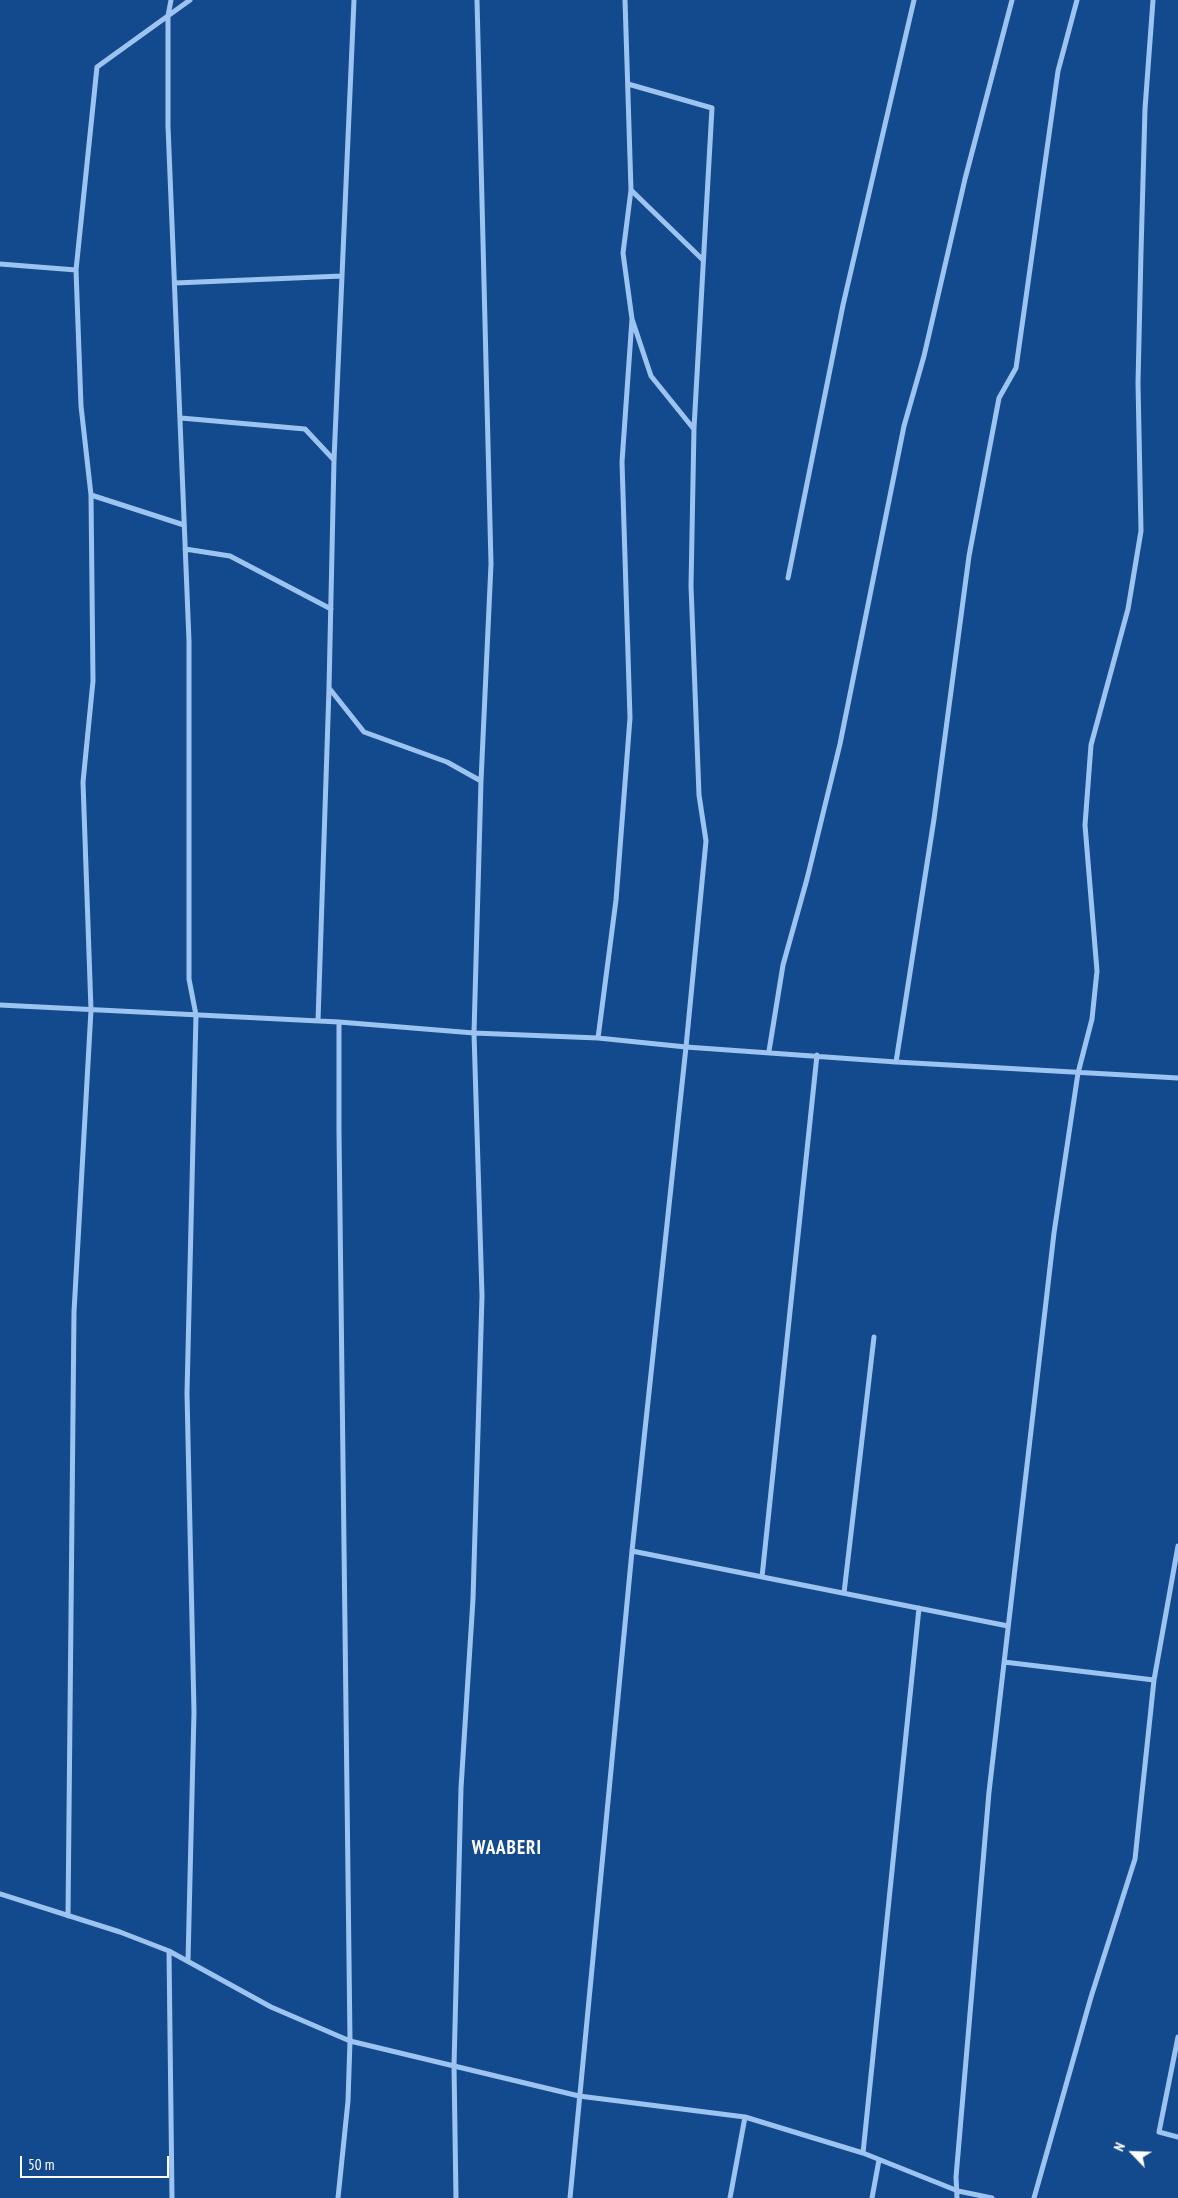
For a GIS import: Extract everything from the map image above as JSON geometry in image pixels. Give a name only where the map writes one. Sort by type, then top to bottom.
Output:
[{"type":"street","points":[[171,0],[168,16],[168,126],[189,641],[189,978],[196,1015],[187,1393],[194,1712],[188,1961]]},
{"type":"street","points":[[68,1916],[74,1312],[91,1010],[83,782],[93,681],[91,495],[81,406],[76,270],[97,68],[190,0]]},
{"type":"street","points":[[318,1021],[329,688],[334,460],[354,0]]},
{"type":"street","points":[[456,2198],[454,2066],[461,1788],[473,1599],[482,1296],[474,1033],[481,781],[491,564],[478,0]]},
{"type":"street","points":[[625,0],[631,190],[623,253],[632,319],[652,376],[694,428]]},
{"type":"street","points":[[788,578],[843,305],[914,0]]},
{"type":"street","points":[[768,1052],[782,965],[807,879],[840,744],[904,426],[924,356],[965,180],[1012,0]]},
{"type":"street","points":[[896,1062],[934,819],[969,556],[1000,398],[1016,368],[1058,71],[1077,0]]},
{"type":"street","points":[[957,2198],[956,2177],[987,1811],[1008,1626],[1054,1233],[1078,1073],[1092,1019],[1098,971],[1084,825],[1091,745],[1128,609],[1141,531],[1138,383],[1145,109],[1153,0]]},
{"type":"street","points":[[570,2198],[632,1551],[706,841],[699,795],[692,596],[694,428],[712,108],[628,84]]},
{"type":"street","points":[[631,190],[703,260]]},
{"type":"street","points":[[0,264],[76,270]]},
{"type":"street","points":[[175,283],[342,276]]},
{"type":"street","points":[[598,1038],[616,900],[630,718],[622,462],[632,319]]},
{"type":"street","points":[[180,418],[305,429],[334,460]]},
{"type":"street","points":[[91,495],[184,525]]},
{"type":"street","points":[[185,549],[230,556],[331,609]]},
{"type":"street","points":[[329,688],[364,732],[447,762],[481,781]]},
{"type":"street","points":[[0,1005],[339,1022],[474,1033],[598,1038],[686,1047],[896,1062],[1178,1078]]},
{"type":"street","points":[[338,2198],[348,2101],[350,2041],[338,1132],[339,1022]]},
{"type":"street","points":[[762,1577],[817,1055]]},
{"type":"street","points":[[844,1593],[874,1337]]},
{"type":"street","points":[[1034,2198],[1091,1997],[1135,1859],[1154,1680],[1178,1546]]},
{"type":"street","points":[[632,1551],[1008,1626]]},
{"type":"street","points":[[863,2153],[919,1608]]},
{"type":"street","points":[[1004,1662],[1154,1680]]},
{"type":"street","points":[[0,1894],[120,1932],[169,1951],[271,2007],[350,2041],[579,2096],[745,2117],[863,2153],[958,2191],[992,2198]]},
{"type":"street","points":[[169,1951],[172,2198]]},
{"type":"street","points":[[1178,2037],[1159,2132],[1178,2137]]},
{"type":"street","points":[[730,2198],[745,2117]]},
{"type":"street","points":[[872,2198],[880,2160]]},
{"type":"district","name":"WAABERI","points":[[507,1849]]}]
